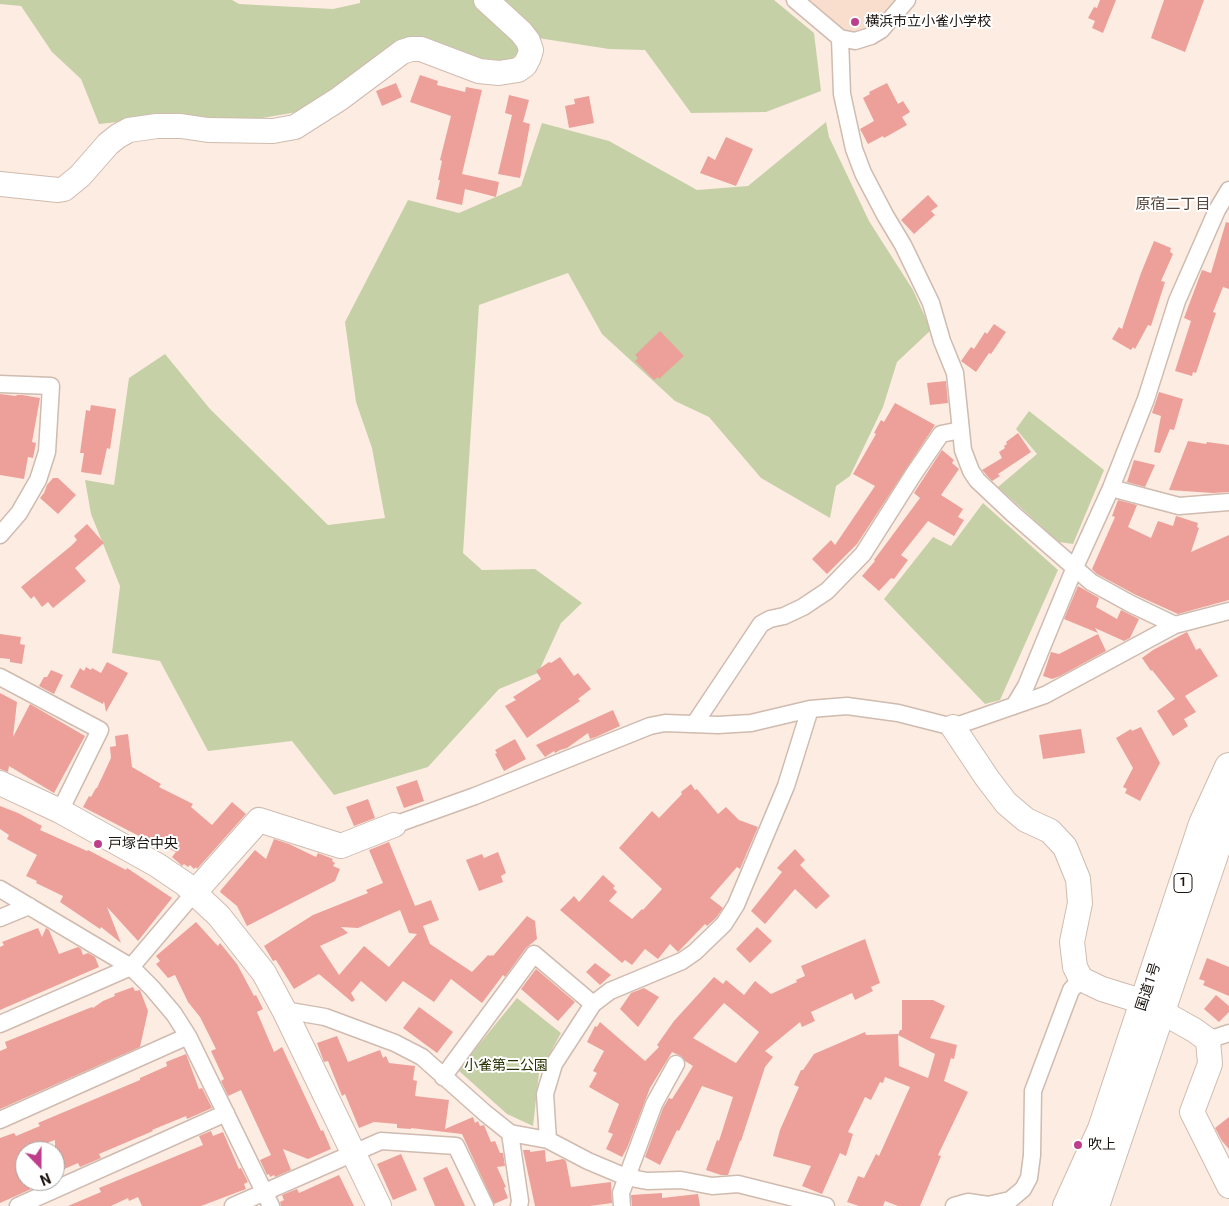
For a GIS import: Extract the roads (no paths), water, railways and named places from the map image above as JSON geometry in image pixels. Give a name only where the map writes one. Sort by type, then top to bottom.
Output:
[{"type":"highway","name":"国道1号","points":[[1095,1206],[1153,1007],[1203,824],[1229,767]]},
{"type":"highway","name":"国道1号","points":[[1066,1206],[1102,1129],[1153,1007],[1229,810]]},
{"type":"street","points":[[0,184],[64,189],[80,176],[108,144],[129,130],[157,126],[181,126],[208,130],[273,131],[295,127],[339,98],[402,52],[411,49],[421,49],[479,72],[499,74],[518,70],[529,57],[531,50],[528,41],[516,27],[486,0]]},
{"type":"street","points":[[795,0],[840,38],[855,41],[871,36],[881,30],[907,0]]},
{"type":"street","points":[[840,38],[842,94],[854,148],[864,173],[885,215],[903,245],[931,303],[942,340],[955,373],[966,460],[976,480],[1091,582],[1130,604],[1176,626]]},
{"type":"street","points":[[1014,706],[1026,686],[1075,567],[1111,488],[1146,399],[1177,301],[1217,210],[1229,190]]},
{"type":"street","points":[[0,384],[51,386],[47,452],[38,480],[19,513],[0,535]]},
{"type":"street","points":[[695,723],[762,624],[770,619],[784,616],[803,607],[827,591],[863,554],[941,434],[961,430]]},
{"type":"street","points":[[1111,488],[1179,506],[1229,502]]},
{"type":"street","points":[[0,1024],[131,967],[259,820],[341,846],[475,796],[650,726],[695,723],[718,725],[751,723],[810,709],[847,706],[873,708],[953,727],[1045,695],[1176,626],[1229,611]]},
{"type":"street","points":[[0,677],[100,730],[60,811]]},
{"type":"street","points":[[548,1140],[545,1094],[554,1064],[593,1004],[610,990],[622,984],[682,961],[709,940],[724,924],[736,905],[786,786],[810,709]]},
{"type":"street","points":[[953,727],[976,764],[1006,803],[1026,820],[1050,831],[1065,847],[1078,879],[1080,903],[1072,942],[1074,967],[1081,979],[1102,989],[1153,1007],[1194,1030],[1218,1036],[1192,1112],[1221,1162],[1229,1186]]},
{"type":"street","points":[[0,783],[60,811],[157,865],[185,884],[219,916],[264,973],[284,1010],[379,1206]]},
{"type":"street","points":[[0,889],[131,967],[152,988],[174,1014],[188,1036],[268,1199]]},
{"type":"street","points":[[0,918],[29,906]]},
{"type":"street","points":[[443,1077],[534,954],[593,1004]]},
{"type":"street","points":[[954,1206],[968,1202],[988,1205],[1010,1200],[1023,1189],[1029,1178],[1032,1155],[1033,1091],[1071,990],[1081,979]]},
{"type":"street","points":[[284,1010],[325,1017],[395,1042],[422,1057],[510,1133],[548,1140],[626,1178],[681,1180],[712,1186],[738,1184],[800,1203],[826,1206]]},
{"type":"street","points":[[0,1120],[188,1036]]},
{"type":"street","points":[[622,1206],[621,1193],[654,1104],[676,1064]]},
{"type":"street","points":[[18,1206],[226,1113]]},
{"type":"street","points":[[510,1133],[520,1201],[519,1206]]},
{"type":"street","points":[[233,1206],[268,1199],[354,1152],[381,1141],[456,1146],[485,1206]]},
{"type":"place","name":"横浜市立小雀小学校","points":[[855,22]]},
{"type":"place","name":"戸塚台中央","points":[[98,844]]},
{"type":"place","name":"吹上","points":[[1078,1145]]},
{"type":"district","name":"原宿二丁目","points":[[1173,205]]},
{"type":"park label","name":"小雀第二公園","points":[[506,1066]]}]
